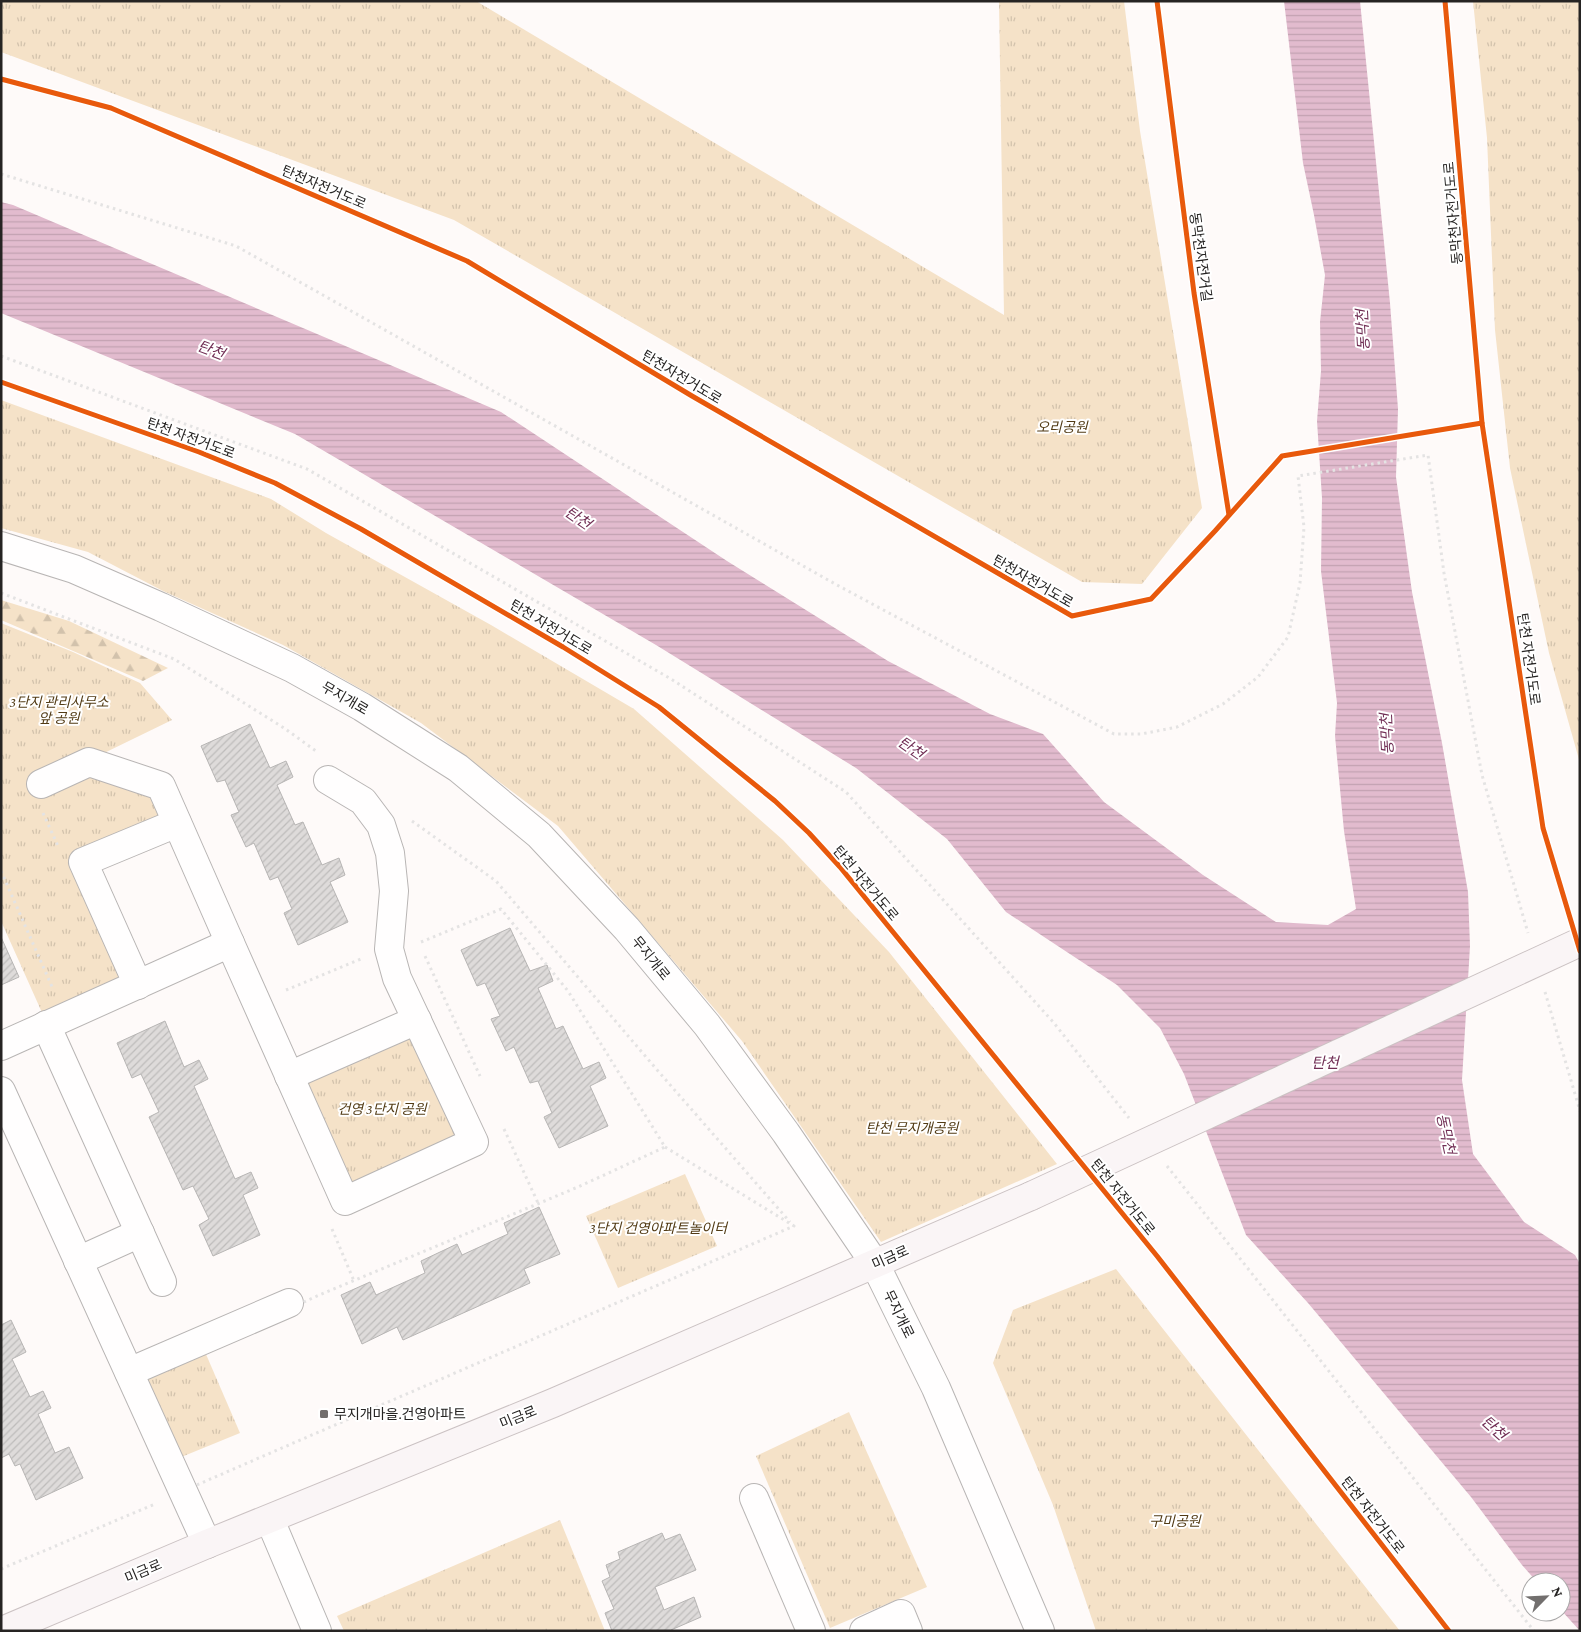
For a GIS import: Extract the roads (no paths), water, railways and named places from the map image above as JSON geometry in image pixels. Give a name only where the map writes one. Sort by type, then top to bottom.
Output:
[{"type":"main road","name":"미금로","points":[[2,1631],[207,1544],[270,1520],[553,1403],[1031,1196],[1580,942]]},
{"type":"street","name":"무지개로","points":[[1,546],[74,569],[162,607],[292,668],[362,707],[458,768],[539,835],[627,929],[707,1025],[786,1133],[875,1264],[936,1388],[1040,1631]]},
{"type":"street","points":[[41,784],[89,762],[161,786],[345,1201],[474,1142],[397,978],[389,949],[394,891],[390,853],[381,825],[363,801],[326,768]]},
{"type":"street","points":[[138,985],[83,862],[177,823]]},
{"type":"street","points":[[1,1046],[230,943]]},
{"type":"street","points":[[289,1076],[417,1020]]},
{"type":"street","points":[[46,1025],[162,1282]]},
{"type":"street","points":[[1,1091],[207,1544]]},
{"type":"street","points":[[78,1261],[140,1233]]},
{"type":"street","points":[[129,1372],[289,1303]]},
{"type":"street","points":[[754,1498],[811,1631]]},
{"type":"street","points":[[270,1520],[317,1631]]},
{"type":"street","points":[[864,1631],[901,1614],[908,1631]]},
{"type":"water","name":"탄천","points":[[1284,1],[1360,1],[1390,303],[1398,409],[1396,477],[1412,592],[1442,743],[1468,892],[1470,946],[1462,1080],[1473,1154],[1524,1222],[1575,1255],[1580,1264],[1580,1631],[1571,1621],[1571,1572],[1528,1572],[1471,1497],[1308,1303],[1246,1235],[1184,1074],[1160,1028],[1117,985],[1006,912],[947,839],[856,768],[656,645],[295,434],[1,313],[1,202],[13,205],[501,412],[727,561],[888,661],[990,714],[1043,734],[1104,802],[1203,875],[1276,922],[1328,925],[1356,909],[1344,831],[1335,736],[1337,703],[1321,571],[1322,498],[1317,421],[1321,371],[1320,322],[1325,275],[1303,163]]},
{"type":"place","name":"무지개마을.건영아파트","points":[[324,1414]]},
{"type":"water label","name":"동막천","points":[[1363,330]]},
{"type":"water label","name":"동막천","points":[[1387,734]]},
{"type":"water label","name":"동막천","points":[[1446,1134]]},
{"type":"park label","name":"오리공원","points":[[1062,427]]},
{"type":"park label","name":"3단지 관리사무소 앞 공원","points":[[59,710]]},
{"type":"park label","name":"건영 3단지 공원","points":[[382,1109]]},
{"type":"park label","name":"탄천 무지개공원","points":[[912,1128]]},
{"type":"park label","name":"3단지 건영아파트놀이터","points":[[658,1228]]},
{"type":"park label","name":"구미공원","points":[[1175,1521]]}]
